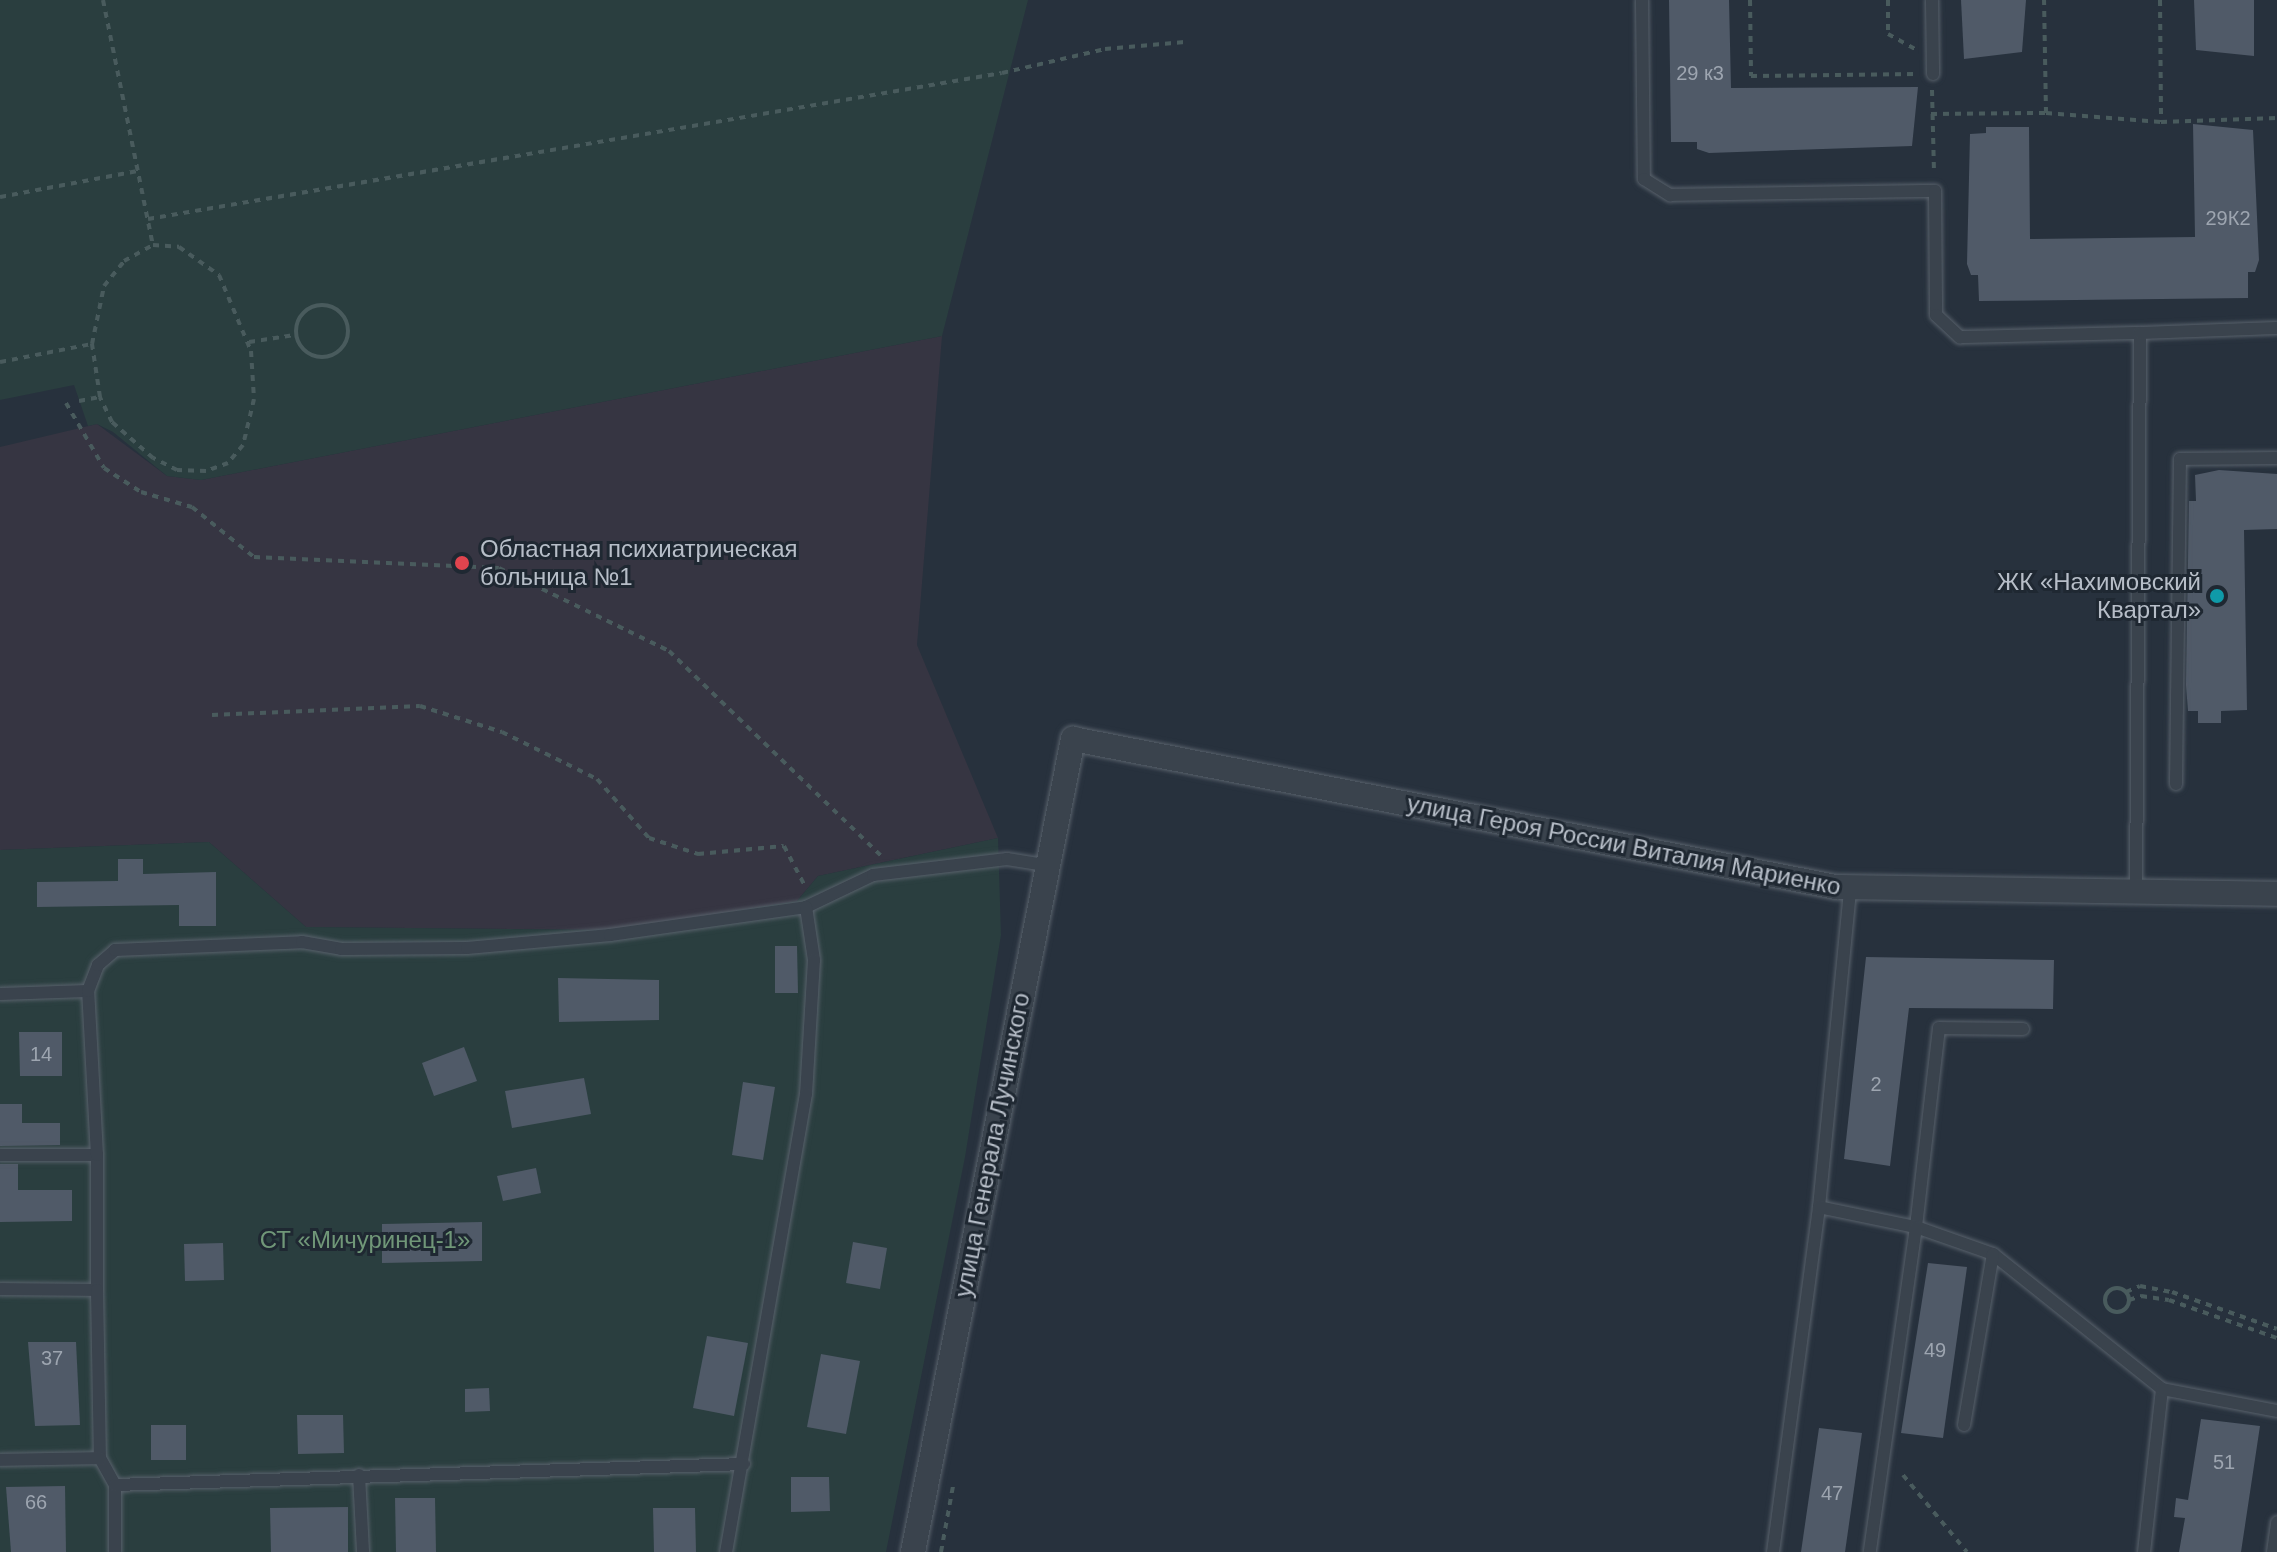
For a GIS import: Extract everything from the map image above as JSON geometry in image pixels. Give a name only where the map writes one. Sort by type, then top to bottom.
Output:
[{"type":"street","name":"улица Героя России Виталия Мариенко","points":[[1073,739],[1850,888],[2277,894]]},
{"type":"street","name":"улица Генерала Лучинского","points":[[913,1552],[1073,739]]},
{"type":"lane","points":[[1642,0],[1644,179],[1670,195],[1935,191],[1936,315],[1960,337],[2277,328]]},
{"type":"lane","points":[[1932,0],[1933,74]]},
{"type":"lane","points":[[2136,894],[2140,333]]},
{"type":"lane","points":[[2176,784],[2180,459],[2277,458]]},
{"type":"lane","points":[[115,1552],[115,1485],[100,1458],[97,1155],[88,991],[98,965],[115,950],[302,942],[341,949],[467,948],[610,935],[806,907],[873,875],[1007,859],[1046,865]]},
{"type":"lane","points":[[1773,1552],[1819,1207],[1850,888]]},
{"type":"lane","points":[[726,1552],[744,1464],[806,1094],[814,960],[806,907]]},
{"type":"lane","points":[[0,994],[88,991]]},
{"type":"lane","points":[[1870,1552],[1916,1227],[1939,1028],[2023,1029]]},
{"type":"lane","points":[[0,1155],[97,1155]]},
{"type":"lane","points":[[1819,1207],[1916,1227],[1993,1254],[2162,1389],[2277,1411]]},
{"type":"lane","points":[[1964,1425],[1993,1254]]},
{"type":"lane","points":[[0,1289],[97,1290]]},
{"type":"lane","points":[[2144,1552],[2162,1389]]},
{"type":"lane","points":[[0,1460],[100,1458]]},
{"type":"lane","points":[[115,1485],[744,1464]]},
{"type":"lane","points":[[359,1475],[363,1552]]},
{"type":"lane","points":[[2273,1552],[2277,1522]]},
{"type":"path","points":[[103,0],[153,245]]},
{"type":"path","points":[[1750,0],[1751,76],[1933,74],[1931,114],[1935,191]]},
{"type":"path","points":[[1888,0],[1888,34],[1933,59]]},
{"type":"path","points":[[2044,0],[2046,113]]},
{"type":"path","points":[[2160,0],[2161,122]]},
{"type":"path","points":[[148,219],[1002,73],[1105,49],[1185,42]]},
{"type":"path","points":[[1931,114],[2046,113],[2161,122],[2277,118]]},
{"type":"path","points":[[0,197],[138,171]]},
{"type":"path","points":[[153,245],[201,257],[232,297],[249,342],[254,399],[243,445],[228,463],[206,471],[177,470],[153,458],[112,422],[100,397],[92,344],[104,286],[124,261],[153,245]]},
{"type":"path","points":[[321,304],[346,318],[349,333],[344,348],[332,355],[313,355],[294,335],[298,319],[321,304]]},
{"type":"path","points":[[249,342],[294,335]]},
{"type":"path","points":[[0,362],[92,344]]},
{"type":"path","points":[[79,401],[100,397]]},
{"type":"path","points":[[66,403],[104,468],[141,492],[192,507],[254,557],[499,568],[669,651],[897,872]]},
{"type":"path","points":[[212,715],[420,706],[475,724],[597,779],[649,838],[698,854],[784,846],[806,887],[806,907]]},
{"type":"path","points":[[2277,1329],[2172,1292],[2140,1286],[2126,1292],[2111,1289],[2105,1302],[2117,1312],[2129,1300],[2141,1296],[2169,1300],[2277,1338]]},
{"type":"path","points":[[2126,1292],[2129,1300]]},
{"type":"path","points":[[941,1552],[955,1474]]},
{"type":"path","points":[[1903,1475],[1967,1552]]},
{"type":"shaded area","name":"Областная психиатрическая больница №1","points":[[942,336],[917,645],[998,838],[818,876],[797,901],[618,930],[306,927],[209,842],[0,850],[0,447],[97,424],[167,476],[201,480]]},
{"type":"green space","points":[[0,0],[1028,0],[942,336],[201,480],[167,476],[113,432],[97,424],[88,426],[74,385],[0,400]]},
{"type":"green space","name":"СТ «Мичуринец-1»","points":[[998,838],[1001,935],[965,1157],[886,1552],[0,1552],[0,850],[209,842],[306,927],[618,930],[797,901],[818,876]]},
{"type":"building","points":[[1669,0],[1729,0],[1731,88],[1918,87],[1912,146],[1709,153],[1697,149],[1697,142],[1671,142]]},
{"type":"building","points":[[1961,0],[2026,0],[2022,52],[1964,59]]},
{"type":"building","points":[[2194,0],[2254,0],[2254,56],[2196,50]]},
{"type":"building","points":[[2193,124],[2253,130],[2259,260],[2255,272],[2248,272],[2248,298],[1979,301],[1978,275],[1971,275],[1967,264],[1970,134],[1986,133],[1986,127],[2029,127],[2030,239],[2195,237]]},
{"type":"building","name":"ЖК «Нахимовский Квартал»","points":[[2219,470],[2277,474],[2277,529],[2244,530],[2247,710],[2221,711],[2221,723],[2198,723],[2198,711],[2188,711],[2186,685],[2189,501],[2196,501],[2195,475]]},
{"type":"building","points":[[118,859],[143,859],[143,874],[216,872],[216,926],[179,926],[179,905],[37,907],[37,882],[118,881]]},
{"type":"building","points":[[775,946],[797,946],[798,993],[775,993]]},
{"type":"building","points":[[1866,957],[2054,960],[2053,1009],[1909,1008],[1890,1166],[1844,1159]]},
{"type":"building","points":[[558,978],[659,980],[659,1020],[559,1022]]},
{"type":"building","points":[[19,1032],[62,1032],[62,1076],[20,1076]]},
{"type":"building","points":[[464,1047],[477,1081],[434,1096],[422,1063]]},
{"type":"building","points":[[584,1078],[591,1114],[512,1128],[505,1091]]},
{"type":"building","points":[[743,1082],[775,1087],[763,1160],[732,1155]]},
{"type":"building","points":[[0,1104],[22,1104],[22,1123],[60,1123],[60,1145],[0,1146]]},
{"type":"building","points":[[0,1164],[18,1164],[18,1190],[72,1190],[72,1221],[0,1222]]},
{"type":"building","points":[[536,1168],[541,1193],[503,1201],[497,1176]]},
{"type":"building","points":[[482,1222],[482,1261],[382,1263],[382,1224]]},
{"type":"building","points":[[853,1242],[887,1248],[880,1289],[846,1283]]},
{"type":"building","points":[[223,1243],[224,1280],[185,1281],[184,1244]]},
{"type":"building","points":[[1928,1263],[1967,1267],[1943,1438],[1901,1433]]},
{"type":"building","points":[[707,1336],[748,1343],[734,1416],[693,1408]]},
{"type":"building","points":[[28,1342],[76,1342],[80,1425],[35,1426]]},
{"type":"building","points":[[821,1354],[860,1361],[846,1434],[807,1427]]},
{"type":"building","points":[[489,1388],[490,1411],[465,1412],[465,1389]]},
{"type":"building","points":[[297,1415],[343,1415],[344,1453],[298,1454]]},
{"type":"building","points":[[2201,1419],[2260,1426],[2241,1552],[2179,1552],[2185,1518],[2174,1517],[2176,1498],[2188,1500]]},
{"type":"building","points":[[151,1425],[186,1425],[186,1460],[151,1460]]},
{"type":"building","points":[[1819,1428],[1862,1433],[1845,1552],[1801,1552]]},
{"type":"building","points":[[791,1477],[829,1477],[830,1511],[791,1512]]},
{"type":"building","points":[[65,1486],[66,1552],[11,1552],[6,1487]]},
{"type":"building","points":[[395,1498],[435,1498],[436,1552],[396,1552]]},
{"type":"building","points":[[348,1507],[348,1552],[271,1552],[270,1508]]},
{"type":"building","points":[[653,1508],[695,1508],[696,1552],[654,1552]]},
{"type":"place","name":"Областная психиатрическая больница №1","points":[[462,563]]},
{"type":"place","name":"ЖК «Нахимовский Квартал»","points":[[2217,596]]}]
